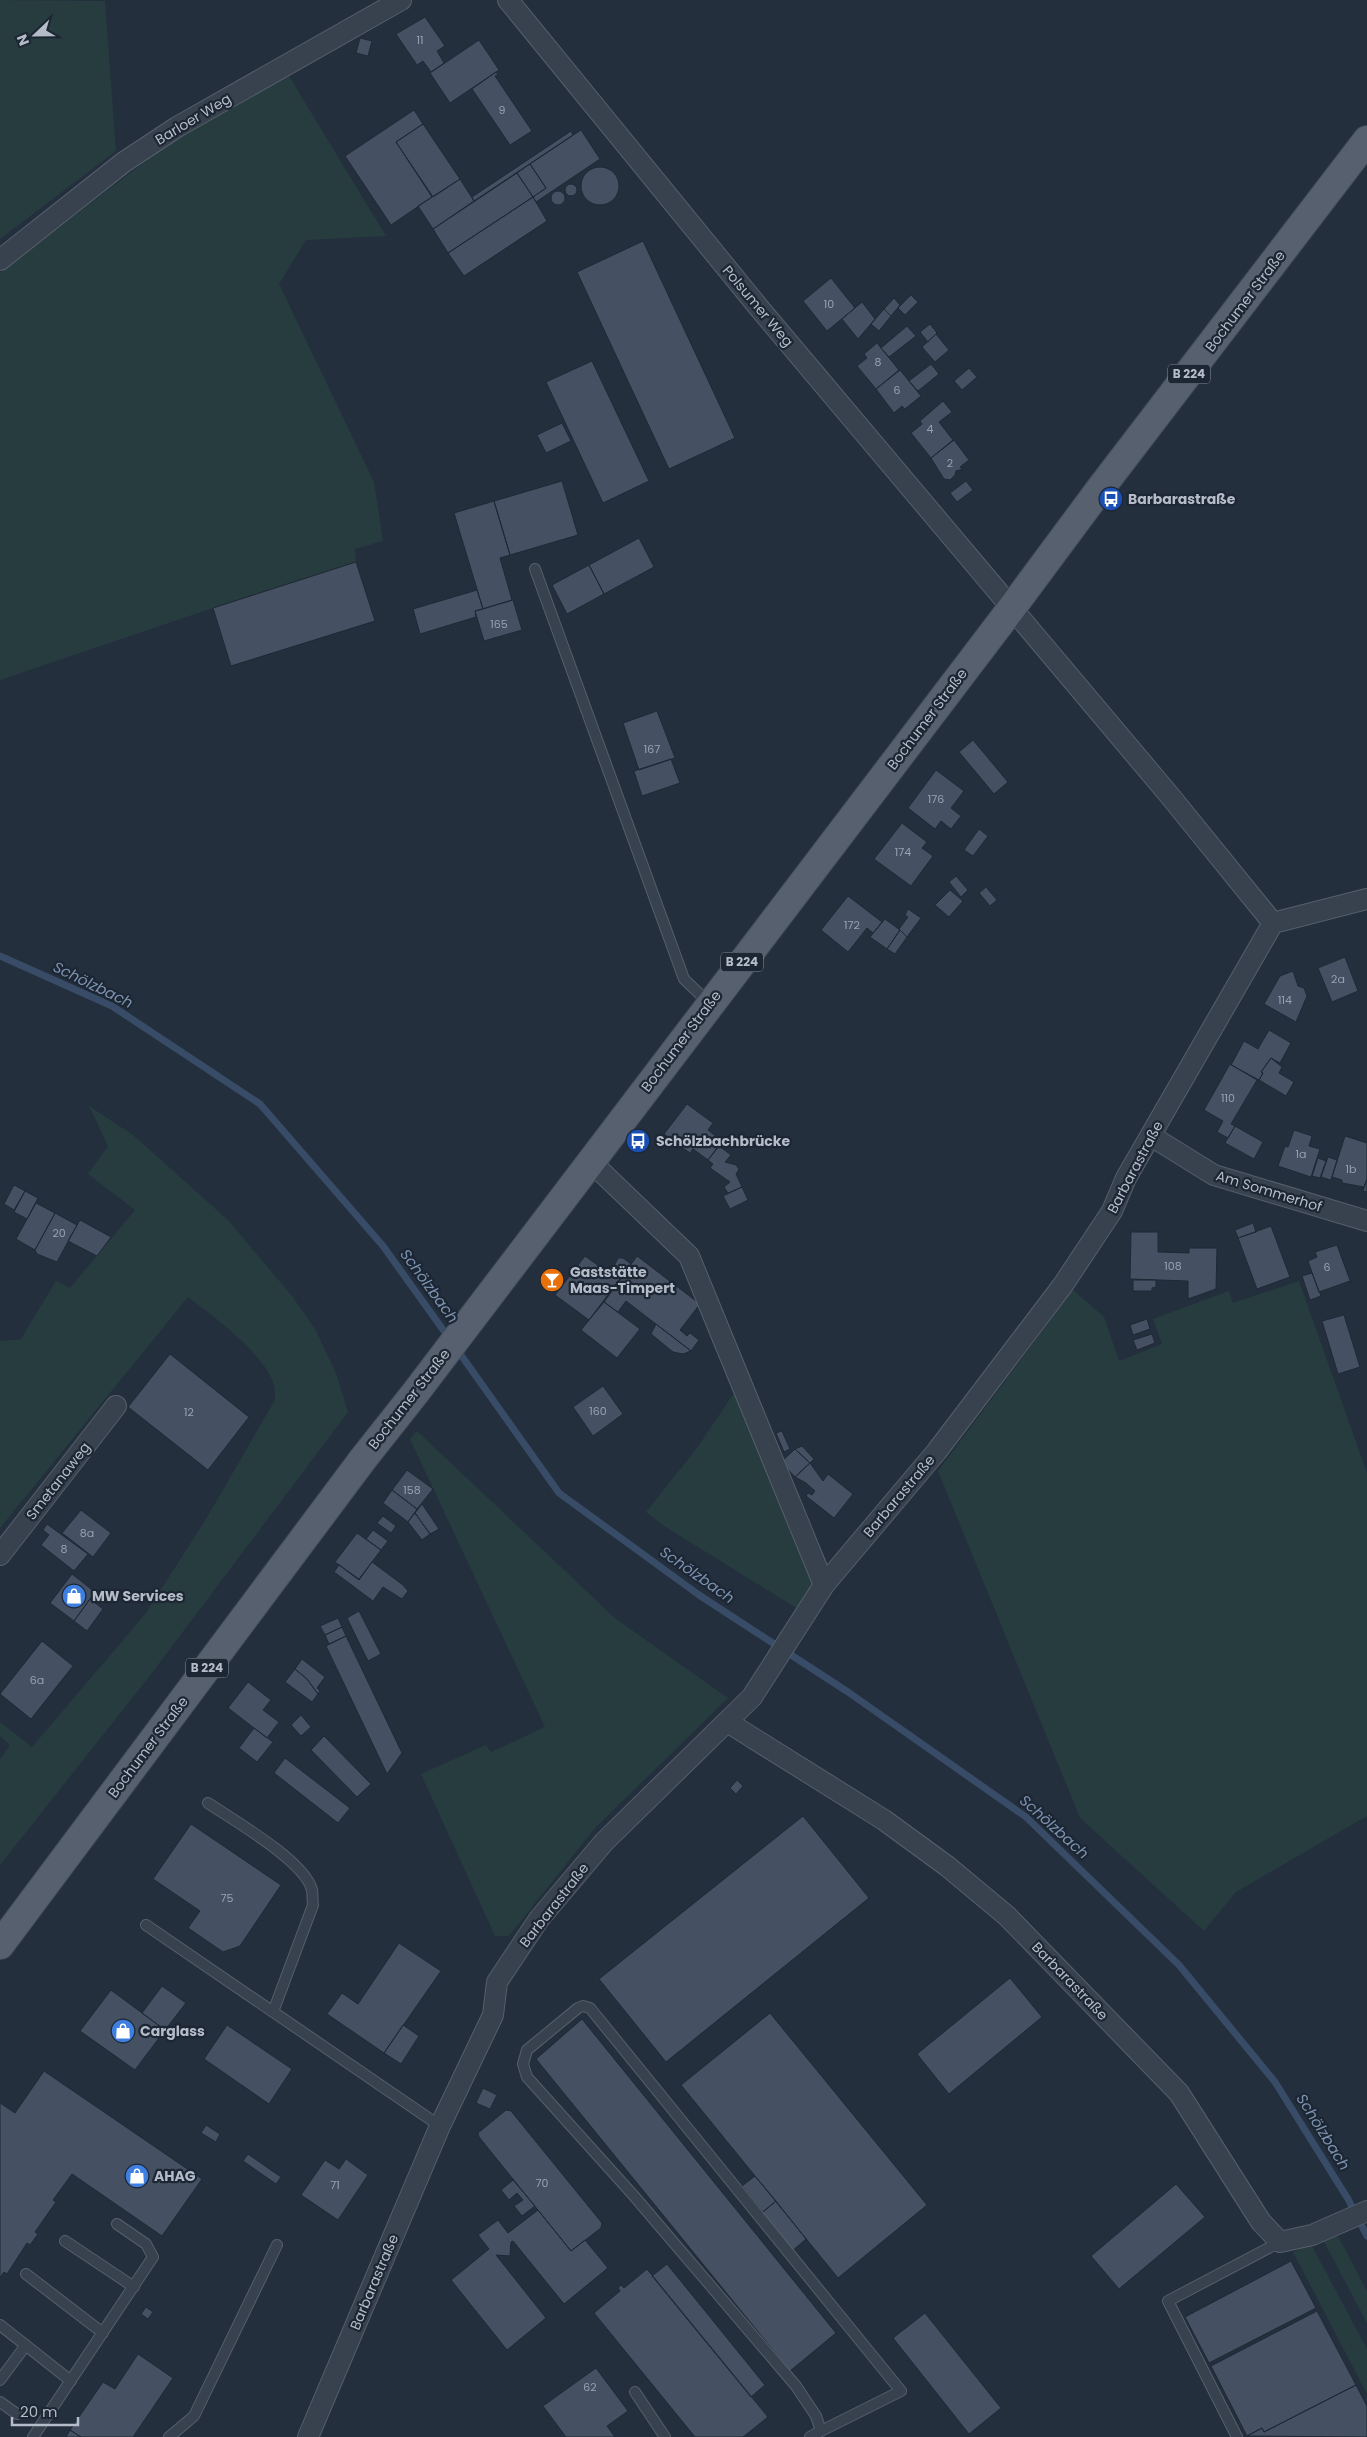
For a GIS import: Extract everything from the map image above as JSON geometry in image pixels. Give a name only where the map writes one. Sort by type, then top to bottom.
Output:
[{"type":"main road","name":"Bochumer Straße","points":[[0,1944],[363,1459],[474,1316],[1100,489],[1367,140]]},
{"type":"street","name":"Barloer Weg","points":[[0,260],[124,162],[162,137],[401,0]]},
{"type":"street","name":"Polsumer Weg","points":[[508,0],[760,309],[1011,609]]},
{"type":"street","points":[[1011,609],[1170,796],[1273,923],[1367,899]]},
{"type":"street","name":"Barbarastraße","points":[[308,2437],[440,2126],[493,2015],[497,1982],[539,1919],[604,1842],[752,1698],[824,1585],[937,1451],[1063,1285],[1112,1211],[1126,1178],[1273,923]]},
{"type":"street","name":"Am Sommerhof","points":[[1151,1136],[1214,1175],[1367,1221]]},
{"type":"street","points":[[590,1161],[689,1256],[824,1585]]},
{"type":"street","name":"Smetanaweg","points":[[0,1555],[116,1406]]},
{"type":"street","name":"Barbarastraße","points":[[728,1723],[884,1820],[947,1866],[1006,1916],[1179,2092],[1261,2222],[1280,2242]]},
{"type":"street","points":[[1280,2242],[1312,2235],[1367,2211]]},
{"type":"lane","points":[[535,569],[684,978],[710,1004]]},
{"type":"lane","points":[[208,1803],[292,1862],[305,1876],[312,1889],[313,1905],[273,2012]]},
{"type":"lane","points":[[146,1925],[440,2126]]},
{"type":"lane","points":[[810,2437],[900,2391],[590,2008],[583,2006],[578,2008],[527,2050],[523,2064],[527,2077],[634,2196],[796,2386],[816,2416],[821,2431]]},
{"type":"lane","points":[[33,2437],[153,2257],[146,2244],[117,2224]]},
{"type":"lane","points":[[65,2242],[134,2287]]},
{"type":"lane","points":[[1237,2437],[1168,2301],[1280,2242]]},
{"type":"lane","points":[[168,2437],[194,2416],[277,2245]]},
{"type":"lane","points":[[26,2274],[103,2333]]},
{"type":"lane","points":[[0,2325],[71,2381]]},
{"type":"lane","points":[[0,2380],[26,2346]]},
{"type":"lane","points":[[635,2392],[665,2437]]},
{"type":"lane","points":[[0,2402],[17,2414]]},
{"type":"green space","points":[[0,0],[105,1],[116,151],[0,239]]},
{"type":"green space","points":[[289,76],[386,236],[306,240],[279,284],[374,482],[383,541],[355,549],[356,562],[0,680],[0,273],[173,140]]},
{"type":"green space","points":[[89,1106],[133,1135],[228,1220],[292,1296],[315,1329],[336,1373],[348,1412],[152,1673],[0,1865],[0,1759],[10,1745],[0,1736],[0,1722],[32,1747],[146,1613],[206,1519],[275,1400],[274,1385],[261,1361],[237,1336],[188,1297],[0,1528],[0,1341],[21,1339],[56,1281],[70,1288],[135,1210],[88,1174],[108,1146]]},
{"type":"green space","points":[[1299,1281],[1367,1473],[1367,1816],[1236,1892],[1204,1931],[1080,1818],[938,1471],[1073,1290],[1104,1317],[1119,1361],[1162,1344],[1153,1319],[1229,1291],[1233,1303]]},
{"type":"green space","points":[[736,1390],[815,1581],[798,1609],[664,1526],[646,1512],[697,1448]]},
{"type":"green space","points":[[417,1431],[616,1619],[728,1698],[595,1828],[509,1936],[495,1936],[421,1774],[486,1745],[491,1752],[545,1727],[410,1439]]},
{"type":"green space","points":[[1338,2236],[1367,2291],[1367,2323],[1323,2240]]},
{"type":"green space","points":[[1311,2244],[1367,2349],[1367,2394],[1293,2252]]},
{"type":"building","points":[[425,17],[445,46],[437,51],[444,63],[431,72],[423,61],[417,65],[396,34]]},
{"type":"building","points":[[360,38],[372,41],[368,56],[356,53]]},
{"type":"building","points":[[479,40],[499,70],[450,103],[430,73]]},
{"type":"building","points":[[496,72],[498,75],[495,76],[532,131],[510,145],[472,89]]},
{"type":"building","points":[[414,110],[423,124],[396,142],[432,197],[391,225],[345,156]]},
{"type":"building","points":[[423,124],[460,179],[433,197],[396,142]]},
{"type":"building","points":[[581,130],[600,159],[536,202],[533,197],[546,188],[530,164]]},
{"type":"building","points":[[571,131],[573,135],[474,201],[472,197]]},
{"type":"building","points":[[530,164],[546,188],[533,197],[517,173]]},
{"type":"building","points":[[600,167],[614,172],[619,186],[614,200],[600,205],[586,200],[581,186],[586,172]]},
{"type":"building","points":[[517,173],[533,197],[448,253],[433,229]]},
{"type":"building","points":[[460,179],[474,201],[433,229],[418,206]]},
{"type":"building","points":[[573,184],[576,185],[576,195],[569,196],[566,195],[565,188],[566,185]]},
{"type":"building","points":[[555,191],[561,191],[565,198],[561,205],[555,205],[551,201],[551,195]]},
{"type":"building","points":[[533,197],[547,221],[464,276],[448,253]]},
{"type":"building","points":[[643,241],[735,438],[669,469],[577,272]]},
{"type":"building","points":[[831,278],[855,308],[827,331],[803,301]]},
{"type":"building","points":[[911,295],[918,302],[905,315],[898,308]]},
{"type":"building","points":[[894,298],[900,305],[891,316],[884,309]]},
{"type":"building","points":[[862,302],[875,319],[858,339],[842,319]]},
{"type":"building","points":[[884,309],[891,316],[879,331],[871,324]]},
{"type":"building","points":[[930,324],[937,333],[928,342],[920,332]]},
{"type":"building","points":[[907,326],[916,336],[889,357],[881,348]]},
{"type":"building","points":[[936,334],[949,350],[935,362],[922,347]]},
{"type":"building","points":[[877,343],[899,370],[876,389],[857,366],[867,358],[864,354]]},
{"type":"building","points":[[592,361],[649,481],[603,503],[546,382]]},
{"type":"building","points":[[931,364],[939,374],[918,391],[909,381]]},
{"type":"building","points":[[969,368],[977,377],[962,390],[954,381]]},
{"type":"building","points":[[900,370],[921,396],[905,409],[902,406],[894,413],[876,389]]},
{"type":"building","points":[[943,401],[952,412],[939,422],[953,440],[931,458],[911,433],[922,424],[920,421]]},
{"type":"building","points":[[562,423],[571,441],[546,453],[537,435]]},
{"type":"building","points":[[954,440],[969,460],[960,467],[963,469],[956,471],[950,480],[944,479],[931,458]]},
{"type":"building","points":[[562,481],[578,535],[510,555],[494,501]]},
{"type":"building","points":[[966,481],[973,490],[957,502],[950,493]]},
{"type":"building","points":[[494,501],[510,555],[500,558],[512,600],[483,609],[454,513]]},
{"type":"building","points":[[639,538],[654,567],[604,594],[589,565]]},
{"type":"building","points":[[356,562],[375,621],[231,666],[213,608]]},
{"type":"building","points":[[589,565],[604,594],[567,614],[552,585]]},
{"type":"building","points":[[477,590],[483,609],[475,611],[476,617],[420,634],[413,609]]},
{"type":"building","points":[[513,600],[522,630],[484,641],[475,611]]},
{"type":"building","points":[[657,711],[675,758],[639,770],[623,723]]},
{"type":"building","points":[[973,740],[1008,782],[994,794],[959,752]]},
{"type":"building","points":[[671,759],[680,783],[642,796],[634,771]]},
{"type":"building","points":[[936,770],[964,791],[951,808],[961,816],[951,829],[941,821],[935,829],[908,808]]},
{"type":"building","points":[[902,823],[927,842],[922,848],[933,856],[911,886],[874,859]]},
{"type":"building","points":[[979,829],[988,836],[973,856],[964,850]]},
{"type":"building","points":[[956,876],[968,890],[961,897],[949,882]]},
{"type":"building","points":[[986,887],[997,900],[990,906],[979,893]]},
{"type":"building","points":[[950,890],[963,901],[949,917],[935,905]]},
{"type":"building","points":[[848,896],[882,922],[873,933],[867,928],[848,952],[821,930]]},
{"type":"building","points":[[908,909],[921,918],[907,937],[899,929],[908,917],[905,915]]},
{"type":"building","points":[[885,919],[900,930],[887,949],[870,937]]},
{"type":"building","points":[[900,930],[907,937],[895,954],[887,949]]},
{"type":"building","points":[[1345,957],[1358,991],[1332,1002],[1318,968]]},
{"type":"building","points":[[1293,971],[1298,986],[1304,988],[1307,996],[1296,1022],[1264,1004],[1280,976]]},
{"type":"building","points":[[1269,1030],[1291,1043],[1280,1063],[1271,1058],[1261,1072],[1263,1073],[1259,1080],[1231,1065],[1244,1041],[1258,1049]]},
{"type":"building","points":[[1271,1058],[1282,1067],[1279,1073],[1294,1082],[1286,1096],[1259,1080],[1263,1073],[1261,1072]]},
{"type":"building","points":[[1230,1064],[1257,1080],[1231,1124],[1235,1126],[1228,1138],[1217,1132],[1223,1121],[1204,1110]]},
{"type":"building","points":[[687,1104],[713,1123],[708,1130],[722,1141],[708,1160],[693,1149],[690,1153],[680,1146],[678,1149],[672,1145],[675,1142],[664,1134]]},
{"type":"building","points":[[1235,1126],[1263,1142],[1254,1159],[1225,1143]]},
{"type":"building","points":[[1294,1130],[1312,1136],[1309,1146],[1320,1149],[1311,1177],[1278,1166],[1285,1146],[1288,1147]]},
{"type":"building","points":[[1345,1136],[1367,1143],[1367,1179],[1364,1187],[1342,1183],[1342,1180],[1332,1177]]},
{"type":"building","points":[[719,1146],[731,1155],[725,1162],[736,1165],[739,1169],[736,1174],[742,1187],[728,1193],[724,1187],[730,1182],[710,1168],[713,1164],[708,1160]]},
{"type":"building","points":[[1328,1157],[1337,1160],[1331,1180],[1321,1177]]},
{"type":"building","points":[[1318,1158],[1326,1161],[1320,1178],[1312,1176]]},
{"type":"building","points":[[1367,1179],[1367,1192],[1363,1191]]},
{"type":"building","points":[[14,1185],[25,1191],[14,1210],[4,1204]]},
{"type":"building","points":[[742,1187],[748,1200],[730,1209],[723,1196]]},
{"type":"building","points":[[25,1191],[38,1198],[27,1219],[14,1212]]},
{"type":"building","points":[[36,1203],[55,1213],[35,1250],[16,1239]]},
{"type":"building","points":[[55,1213],[77,1225],[57,1262],[37,1254],[35,1250]]},
{"type":"building","points":[[80,1220],[111,1237],[97,1256],[68,1241]]},
{"type":"building","points":[[1253,1223],[1256,1232],[1238,1238],[1235,1230]]},
{"type":"building","points":[[1271,1226],[1290,1277],[1257,1289],[1238,1238]]},
{"type":"building","points":[[1131,1232],[1158,1232],[1158,1252],[1189,1253],[1189,1248],[1217,1248],[1216,1289],[1188,1299],[1188,1281],[1130,1279]]},
{"type":"building","points":[[1337,1245],[1351,1283],[1350,1281],[1319,1292],[1308,1261],[1317,1257],[1315,1252]]},
{"type":"building","points":[[585,1256],[610,1274],[618,1258],[623,1258],[631,1264],[589,1320],[555,1295]]},
{"type":"building","points":[[637,1256],[700,1304],[680,1330],[687,1336],[690,1333],[699,1340],[691,1351],[626,1301],[618,1312],[604,1302]]},
{"type":"building","points":[[1312,1273],[1321,1296],[1310,1300],[1302,1276]]},
{"type":"building","points":[[1133,1280],[1156,1280],[1156,1287],[1152,1288],[1152,1291],[1133,1291]]},
{"type":"building","points":[[604,1302],[640,1329],[617,1358],[581,1330]]},
{"type":"building","points":[[1344,1315],[1360,1367],[1338,1374],[1322,1321]]},
{"type":"building","points":[[1147,1319],[1150,1329],[1133,1335],[1130,1325]]},
{"type":"building","points":[[656,1324],[691,1351],[683,1354],[673,1352],[651,1334]]},
{"type":"building","points":[[1152,1334],[1155,1343],[1137,1350],[1133,1340]]},
{"type":"building","points":[[170,1354],[249,1417],[208,1470],[128,1407]]},
{"type":"building","points":[[603,1386],[623,1414],[593,1436],[573,1407]]},
{"type":"building","points":[[782,1431],[790,1449],[784,1452],[776,1433]]},
{"type":"building","points":[[802,1446],[814,1459],[810,1463],[795,1449]]},
{"type":"building","points":[[795,1449],[810,1463],[795,1477],[781,1462]]},
{"type":"building","points":[[810,1463],[823,1481],[828,1474],[853,1494],[834,1518],[806,1496],[808,1493],[812,1495],[815,1491],[795,1477]]},
{"type":"building","points":[[407,1470],[433,1489],[417,1509],[392,1490]]},
{"type":"building","points":[[392,1490],[417,1509],[408,1522],[383,1503]]},
{"type":"building","points":[[422,1504],[439,1529],[430,1534],[415,1513]]},
{"type":"building","points":[[81,1510],[111,1533],[93,1557],[62,1533]]},
{"type":"building","points":[[415,1513],[430,1534],[422,1540],[408,1522]]},
{"type":"building","points":[[383,1516],[396,1526],[391,1533],[377,1523]]},
{"type":"building","name":"MW Services","points":[[47,1524],[88,1554],[74,1571],[41,1545],[49,1535],[43,1530]]},
{"type":"building","points":[[373,1530],[388,1541],[381,1550],[366,1539]]},
{"type":"building","points":[[357,1533],[381,1550],[359,1579],[335,1562]]},
{"type":"building","points":[[372,1562],[403,1585],[408,1591],[402,1599],[383,1587],[373,1601],[334,1572],[339,1565],[359,1580]]},
{"type":"building","name":"MW Services","points":[[72,1574],[95,1592],[74,1621],[50,1603]]},
{"type":"building","points":[[90,1599],[103,1609],[87,1631],[74,1621]]},
{"type":"building","points":[[359,1611],[381,1654],[368,1661],[347,1618]]},
{"type":"building","points":[[338,1618],[342,1627],[325,1635],[320,1626]]},
{"type":"building","points":[[342,1627],[346,1636],[329,1644],[325,1635]]},
{"type":"building","points":[[346,1636],[402,1753],[387,1774],[326,1646]]},
{"type":"building","points":[[42,1641],[73,1666],[31,1719],[0,1694]]},
{"type":"building","points":[[302,1659],[325,1677],[317,1688],[320,1691],[318,1694],[307,1679],[295,1669]]},
{"type":"building","points":[[295,1669],[307,1679],[318,1694],[312,1702],[285,1682]]},
{"type":"building","points":[[248,1682],[271,1700],[263,1710],[279,1722],[267,1738],[228,1708]]},
{"type":"building","points":[[301,1715],[311,1727],[301,1736],[291,1725]]},
{"type":"building","points":[[254,1728],[273,1742],[257,1762],[239,1748]]},
{"type":"building","points":[[324,1736],[371,1784],[357,1797],[311,1750]]},
{"type":"building","points":[[285,1758],[350,1808],[338,1823],[274,1773]]},
{"type":"building","points":[[737,1780],[743,1786],[736,1794],[730,1788]]},
{"type":"building","points":[[803,1816],[869,1898],[666,2062],[599,1979]]},
{"type":"building","points":[[191,1824],[281,1885],[240,1946],[223,1952],[188,1928],[200,1911],[153,1879]]},
{"type":"building","points":[[399,1943],[441,1971],[384,2053],[327,2014],[342,1993],[358,2004]]},
{"type":"building","points":[[1010,1978],[1042,2017],[949,2094],[917,2054]]},
{"type":"building","points":[[162,1986],[186,2003],[165,2030],[142,2013]]},
{"type":"building","points":[[111,1990],[165,2030],[135,2070],[80,2031]]},
{"type":"building","points":[[770,2013],[927,2205],[838,2278],[681,2085]]},
{"type":"building","points":[[582,2019],[836,2333],[790,2371],[536,2059]]},
{"type":"building","points":[[227,2025],[292,2069],[269,2104],[204,2059]]},
{"type":"building","points":[[403,2025],[419,2036],[401,2064],[384,2053]]},
{"type":"building","name":"AHAG","points":[[44,2071],[202,2179],[162,2236],[72,2174],[53,2200],[56,2202],[35,2232],[38,2234],[30,2245],[27,2243],[7,2274],[4,2272],[0,2278],[0,2103],[15,2113]]},
{"type":"building","points":[[483,2088],[497,2095],[490,2109],[476,2103]]},
{"type":"building","points":[[506,2110],[511,2111],[602,2223],[601,2228],[571,2251],[479,2137],[478,2133]]},
{"type":"building","points":[[206,2125],[220,2134],[216,2142],[201,2133]]},
{"type":"building","points":[[248,2154],[281,2177],[276,2184],[243,2161]]},
{"type":"building","points":[[346,2159],[368,2175],[338,2220],[301,2195],[325,2160],[339,2169]]},
{"type":"building","points":[[755,2176],[776,2201],[763,2212],[742,2186]]},
{"type":"building","points":[[513,2180],[535,2206],[522,2216],[514,2206],[523,2200],[517,2193],[509,2200],[501,2190]]},
{"type":"building","points":[[1176,2184],[1205,2217],[1119,2289],[1091,2256]]},
{"type":"building","points":[[776,2201],[806,2239],[791,2252],[760,2214]]},
{"type":"building","points":[[538,2210],[571,2251],[585,2240],[608,2268],[564,2304],[513,2241],[511,2242],[510,2256],[496,2255],[546,2318],[507,2350],[451,2280],[489,2249],[478,2235],[498,2220],[508,2233]]},
{"type":"building","points":[[1291,2261],[1316,2308],[1209,2363],[1185,2317]]},
{"type":"building","points":[[667,2264],[765,2385],[751,2397],[652,2276]]},
{"type":"building","points":[[647,2269],[768,2417],[743,2437],[695,2437],[594,2313],[620,2291],[618,2288],[621,2285],[624,2288]]},
{"type":"building","points":[[146,2307],[153,2312],[148,2319],[141,2314]]},
{"type":"building","points":[[1317,2311],[1356,2385],[1264,2432],[1262,2428],[1247,2436],[1211,2366]]},
{"type":"building","points":[[925,2313],[1001,2408],[969,2434],[893,2338]]},
{"type":"building","points":[[138,2354],[173,2378],[133,2437],[81,2437],[70,2430],[103,2382],[115,2389]]},
{"type":"building","points":[[596,2368],[628,2411],[607,2426],[615,2437],[566,2437],[543,2406]]},
{"type":"building","points":[[1356,2385],[1367,2406],[1367,2437],[1247,2436],[1262,2428],[1264,2432]]},
{"type":"building","points":[[70,2430],[81,2437],[66,2437]]},
{"type":"waterway","name":"Schölzbach","points":[[0,956],[112,1006],[260,1104],[383,1246],[449,1338]]},
{"type":"waterway","name":"Schölzbach","points":[[456,1348],[559,1493],[699,1595],[848,1692],[1026,1817],[1179,1965],[1275,2082],[1348,2199],[1367,2236]]},
{"type":"place","name":"Barbarastraße","points":[[1111,499]]},
{"type":"place","name":"Schölzbachbrücke","points":[[638,1141]]},
{"type":"place","name":"Gaststätte Maas-Timpert","points":[[552,1280]]},
{"type":"place","name":"MW Services","points":[[74,1596]]},
{"type":"place","name":"Carglass","points":[[123,2031]]},
{"type":"place","name":"AHAG","points":[[137,2176]]}]
